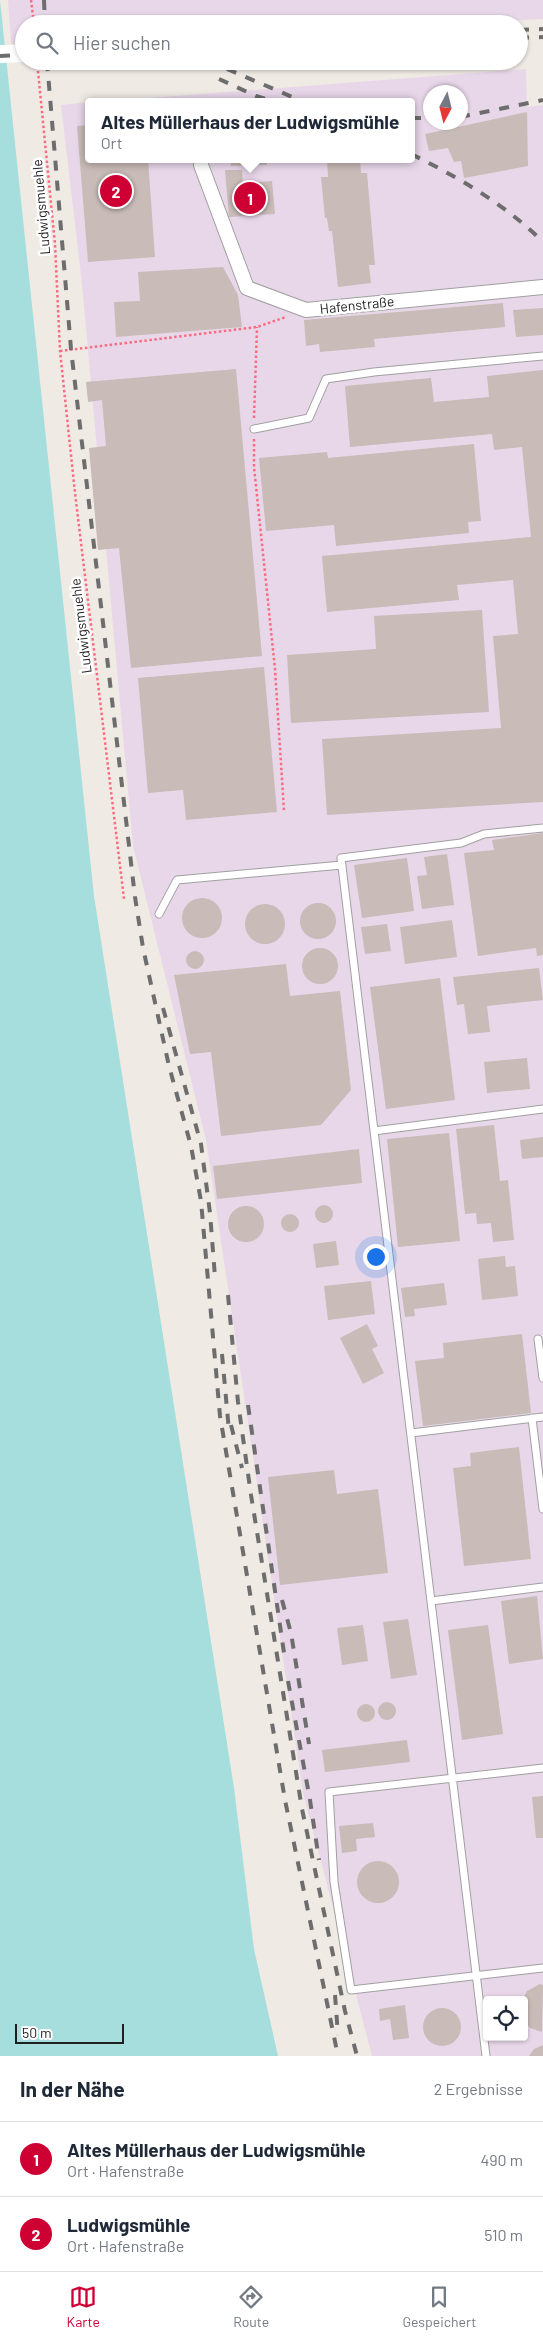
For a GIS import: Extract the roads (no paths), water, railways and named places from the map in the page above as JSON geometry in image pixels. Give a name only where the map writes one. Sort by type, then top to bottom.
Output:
[{"type":"street","name":"Hafenstraße","points":[[201,165],[246,288],[306,310],[543,287]]},
{"type":"lane","points":[[254,429],[309,418],[326,379],[374,372],[543,356]]},
{"type":"lane","points":[[486,2056],[341,858],[461,843],[484,834],[543,828]]},
{"type":"lane","points":[[159,914],[176,880],[342,865]]},
{"type":"lane","points":[[374,1131],[543,1109]]},
{"type":"lane","points":[[538,1339],[543,1378]]},
{"type":"lane","points":[[411,1433],[543,1417]]},
{"type":"lane","points":[[532,1418],[543,1509]]},
{"type":"lane","points":[[431,1601],[543,1587]]},
{"type":"lane","points":[[543,1768],[329,1792],[334,1882],[351,1990],[543,1968]]},
{"type":"water","points":[[0,0],[94,896],[234,1788],[254,1949],[278,2056],[0,2056]]},
{"type":"railway","points":[[44,0],[45,15]]},
{"type":"railway","points":[[528,30],[543,29]]},
{"type":"railway","points":[[528,38],[543,37]]},
{"type":"railway","points":[[0,56],[15,55]]},
{"type":"railway","points":[[48,70],[71,349],[135,897],[143,948],[169,1066],[191,1146],[201,1201],[220,1416],[285,1800],[338,2056]]},
{"type":"railway","points":[[229,70],[295,98]]},
{"type":"railway","points":[[219,79],[263,98]]},
{"type":"railway","points":[[468,115],[543,100]]},
{"type":"railway","points":[[415,118],[423,118]]},
{"type":"railway","points":[[415,156],[481,193],[513,216],[543,242]]},
{"type":"railway","points":[[163,1008],[201,1144],[210,1213],[215,1277]]},
{"type":"railway","points":[[228,1295],[238,1402],[251,1495],[302,1809],[345,2011],[357,2056]]},
{"type":"railway","points":[[222,1354],[229,1431]]},
{"type":"railway","points":[[248,1405],[284,1653]]},
{"type":"railway","points":[[231,1425],[242,1468]]},
{"type":"railway","points":[[282,1600],[291,1633],[309,1744]]},
{"type":"railway","points":[[288,1681],[319,1860]]},
{"type":"railway","points":[[335,1995],[338,2035]]},
{"type":"place","name":"Ludwigsmühle","points":[[116,191]]},
{"type":"place","name":"Altes Müllerhaus der Ludwigsmühle","points":[[250,198]]}]
